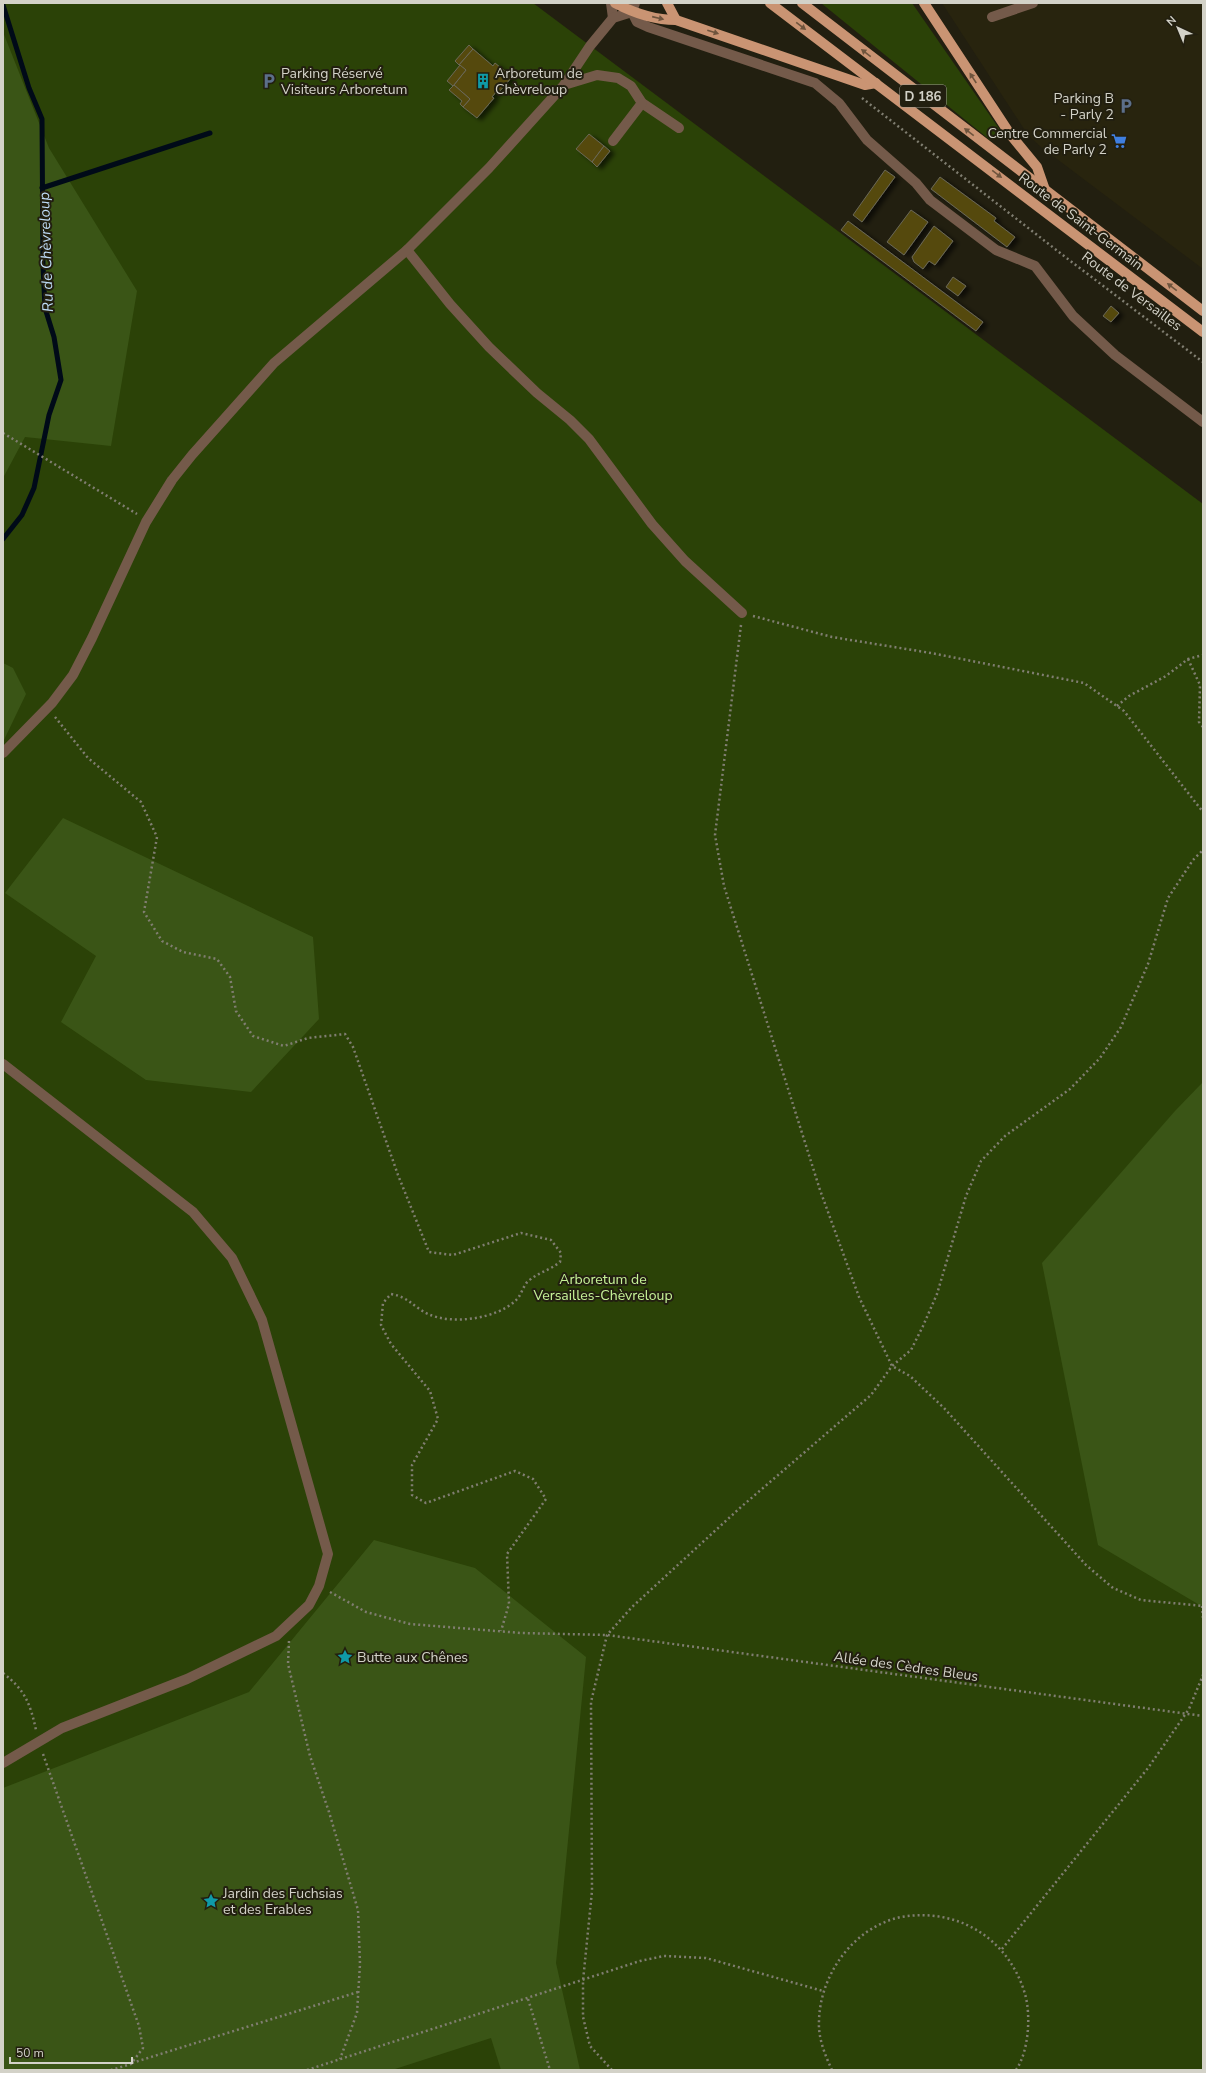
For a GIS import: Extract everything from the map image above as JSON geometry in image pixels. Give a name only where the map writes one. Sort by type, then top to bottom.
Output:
[{"type":"main road","points":[[615,3],[633,7],[667,20],[676,20],[865,85],[876,83]]},
{"type":"main road","points":[[667,3],[676,20]]},
{"type":"main road","name":"Route de Saint-Germain","points":[[770,3],[1203,332]]},
{"type":"main road","name":"Route de Saint-Germain","points":[[802,3],[1203,310]]},
{"type":"main road","points":[[924,3],[1010,134],[1037,167],[1045,190]]},
{"type":"lane","points":[[611,3],[613,18]]},
{"type":"lane","points":[[992,17],[1033,3]]},
{"type":"lane","points":[[3,753],[47,708],[73,675],[92,638],[146,522],[172,480],[188,460],[274,363],[348,299],[408,250],[489,168],[564,85],[590,46],[613,18],[633,7],[637,22],[648,27],[760,63],[815,83],[839,103],[866,140],[916,182],[930,200],[996,250],[1035,266],[1073,316],[1115,355],[1203,422]]},
{"type":"lane","points":[[760,63],[764,49]]},
{"type":"lane","points":[[564,85],[597,75],[618,78],[631,86],[642,103],[679,128]]},
{"type":"lane","points":[[613,141],[642,103]]},
{"type":"lane","points":[[408,250],[450,304],[489,347],[537,392],[570,420],[588,439],[652,524],[685,561],[742,613]]},
{"type":"lane","points":[[3,1064],[193,1212],[232,1258],[262,1320],[328,1554],[320,1586],[309,1605],[276,1636],[187,1679],[62,1728],[3,1763]]},
{"type":"path","name":"Route de Versailles","points":[[1045,242],[1203,362]]},
{"type":"path","points":[[3,433],[39,456],[131,509],[146,522]]},
{"type":"path","points":[[1203,812],[1124,711],[1084,683],[832,637],[742,613],[715,835],[724,886],[820,1190],[860,1296],[892,1366],[910,1376],[944,1408],[1086,1565],[1113,1588],[1142,1600],[1202,1606],[1203,1618]]},
{"type":"path","points":[[1117,706],[1129,696],[1166,676],[1188,659],[1203,655]]},
{"type":"path","points":[[1188,659],[1200,685],[1199,722],[1203,727]]},
{"type":"path","points":[[47,708],[88,758],[140,802],[156,837],[144,912],[162,941],[183,952],[217,959],[230,977],[236,1011],[253,1036],[284,1046],[308,1038],[344,1034],[353,1047],[398,1176],[429,1252],[454,1255],[521,1233],[551,1240],[561,1253],[560,1262],[549,1271],[529,1279],[516,1301],[495,1313],[464,1320],[456,1320],[428,1314],[403,1296],[391,1294],[382,1303],[381,1325],[391,1344],[430,1391],[438,1419],[412,1465],[412,1495],[426,1503],[515,1471],[533,1479],[546,1499],[507,1554],[509,1604],[502,1631]]},
{"type":"path","points":[[612,2070],[590,2046],[582,2017],[583,1981],[592,1891],[591,1702],[607,1635],[632,1607],[741,1507],[871,1395],[892,1366],[911,1350],[924,1326],[937,1294],[966,1196],[981,1161],[1005,1136],[1070,1088],[1100,1058],[1121,1027],[1148,964],[1168,898],[1193,860],[1203,850]]},
{"type":"path","name":"Allée des Cèdres Bleus","points":[[320,1586],[366,1612],[410,1624],[502,1631],[607,1635],[1203,1716]]},
{"type":"path","points":[[290,1623],[288,1664],[310,1756],[329,1812],[358,1910],[360,1964],[357,2013],[340,2059]]},
{"type":"path","points":[[3,1673],[16,1684],[31,1706],[39,1742],[139,2026],[142,2048],[131,2064]]},
{"type":"path","points":[[1002,1949],[1148,1768],[1185,1714],[1203,1675]]},
{"type":"path","points":[[832,2070],[824,2052],[819,2021],[823,1991],[834,1966],[852,1944],[874,1927],[900,1918],[928,1915],[956,1920],[981,1932],[1002,1949],[1020,1976],[1028,2006],[1028,2037],[1016,2070]]},
{"type":"path","points":[[307,2070],[583,1981],[640,1961],[664,1956],[706,1958],[823,1991]]},
{"type":"path","points":[[111,2070],[358,1992]]},
{"type":"path","points":[[528,1999],[550,2070]]},
{"type":"shaded area","name":"Centre Commercial de Parly 2","points":[[942,3],[1203,3],[1203,269],[1041,147],[1028,135]]},
{"type":"green space","name":"Arboretum de Versailles-Chèvreloup","points":[[3,3],[533,3],[1203,504],[1203,2070],[3,2070]]},
{"type":"green space","points":[[821,3],[912,3],[1000,130],[990,140]]},
{"type":"green space","points":[[3,32],[49,148],[137,291],[111,446],[25,437],[3,478]]},
{"type":"green space","points":[[3,663],[13,668],[26,694],[3,742]]},
{"type":"green space","points":[[63,818],[313,937],[319,1019],[251,1092],[146,1080],[61,1022],[96,956],[5,893]]},
{"type":"green space","points":[[1203,1082],[1203,1607],[1098,1545],[1042,1263],[1175,1111]]},
{"type":"green space","points":[[374,1540],[475,1568],[586,1657],[556,1963],[580,2070],[501,2070],[491,2038],[392,2070],[3,2070],[3,1788],[249,1692]]},
{"type":"building","points":[[469,45],[473,49],[459,65],[455,61]]},
{"type":"building","name":"Arboretum de Chèvreloup","points":[[473,49],[493,66],[495,63],[512,77],[499,92],[497,91],[492,97],[494,98],[477,118],[463,107],[470,99],[454,85],[466,70],[459,65]]},
{"type":"building","points":[[460,65],[466,70],[453,86],[447,81]]},
{"type":"building","points":[[454,85],[470,99],[463,107],[460,104],[462,101],[449,90]]},
{"type":"building","points":[[589,134],[604,146],[592,162],[576,149]]},
{"type":"building","points":[[604,146],[610,151],[597,167],[592,162]]},
{"type":"building","points":[[885,170],[895,177],[862,222],[853,215]]},
{"type":"building","points":[[940,177],[996,218],[994,221],[1015,237],[1007,247],[931,189]]},
{"type":"building","points":[[911,210],[928,222],[904,255],[887,242]]},
{"type":"building","points":[[848,221],[983,322],[976,331],[841,230]]},
{"type":"building","points":[[934,226],[953,241],[935,265],[929,261],[923,269],[914,262],[912,257]]},
{"type":"building","points":[[953,277],[966,286],[958,296],[946,287]]},
{"type":"building","points":[[1111,306],[1119,313],[1111,322],[1103,316]]},
{"type":"waterway","name":"Ru de Chèvreloup","points":[[3,5],[29,88],[42,119],[43,266],[45,308],[54,337],[61,380],[49,415],[34,488],[22,515],[3,539]]},
{"type":"waterway","points":[[42,188],[210,133]]},
{"type":"place","name":"Parking Réservé Visiteurs Arboretum","points":[[269,81]]},
{"type":"place","name":"Arboretum de Chèvreloup","points":[[483,81]]},
{"type":"place","name":"Parking B - Parly 2","points":[[1126,106]]},
{"type":"place","name":"Centre Commercial de Parly 2","points":[[1119,141]]},
{"type":"place","name":"Butte aux Chênes","points":[[345,1657]]},
{"type":"place","name":"Jardin des Fuchsias et des Erables","points":[[211,1901]]}]
